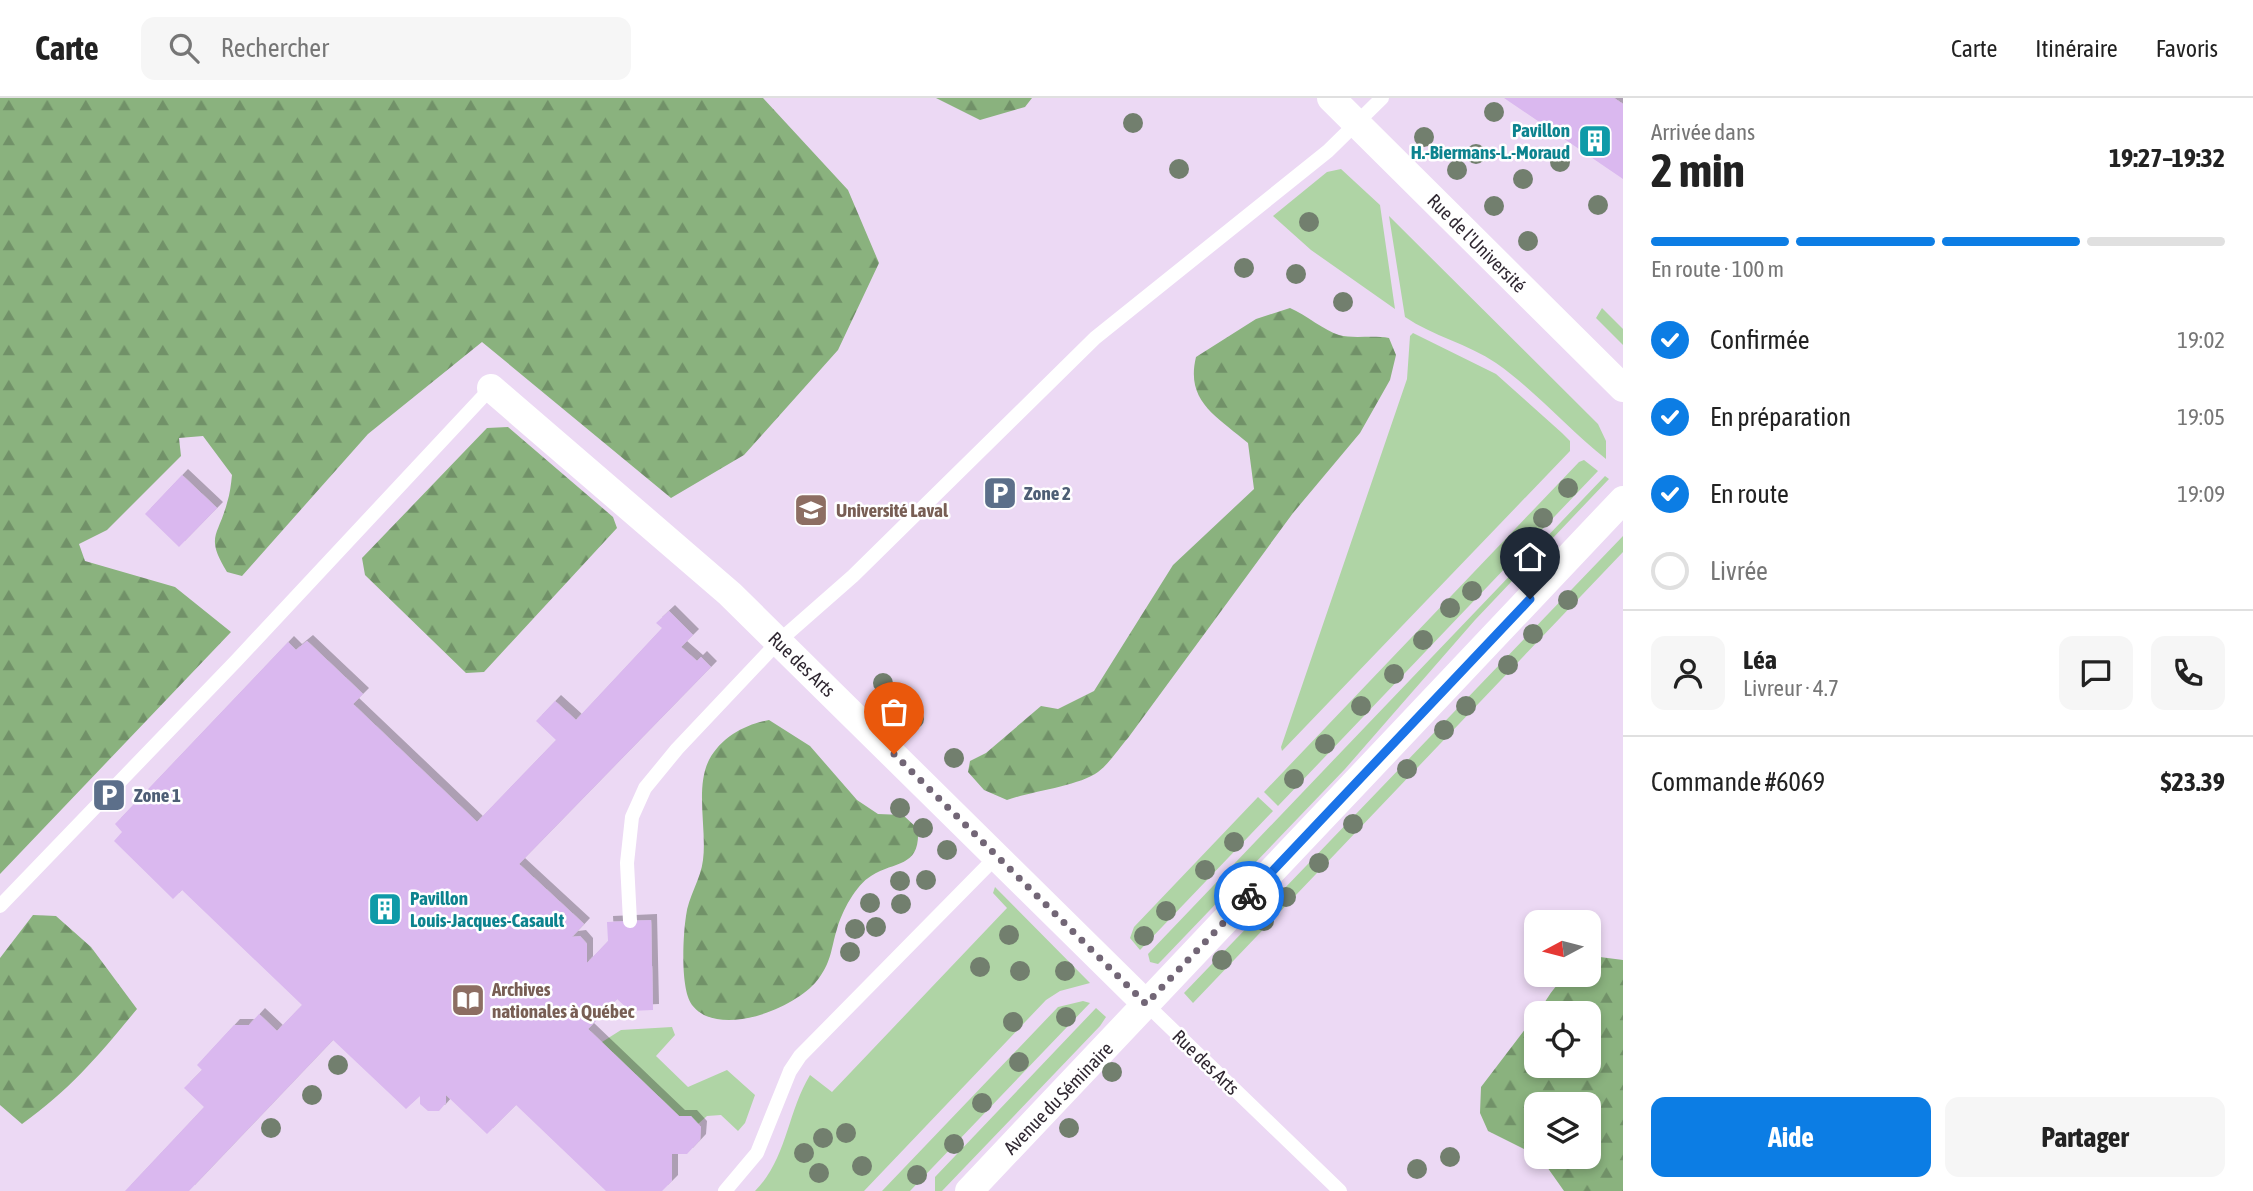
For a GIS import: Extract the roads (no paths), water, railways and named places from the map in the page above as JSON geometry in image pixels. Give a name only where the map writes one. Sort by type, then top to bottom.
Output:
[{"type":"street","name":"Rue de l'Université","points":[[1331,98],[1623,388]]},
{"type":"street","name":"Rue des Arts","points":[[491,388],[659,531],[779,641],[997,856],[1155,995]]},
{"type":"street","name":"Avenue du Séminaire","points":[[969,1191],[1623,500]]},
{"type":"lane","points":[[629,921],[628,838],[636,804],[645,788],[677,749],[779,641],[853,576],[1095,338],[1357,124],[1382,98]]},
{"type":"lane","points":[[0,906],[236,661],[491,388]]},
{"type":"lane","points":[[724,1191],[757,1153],[790,1071],[800,1056],[997,856]]},
{"type":"lane","name":"Rue des Arts","points":[[1155,995],[1340,1191]]},
{"type":"place","name":"Pavillon H.-Biermans-L.-Moraud","points":[[1595,141]]},
{"type":"place","name":"Zone 2","points":[[1000,493]]},
{"type":"place","name":"Université Laval","points":[[811,510]]},
{"type":"place","name":"Zone 1","points":[[109,795]]},
{"type":"place","name":"Pavillon Louis-Jacques-Casault","points":[[385,909]]},
{"type":"place","name":"Archives nationales à Québec","points":[[468,1000]]}]
